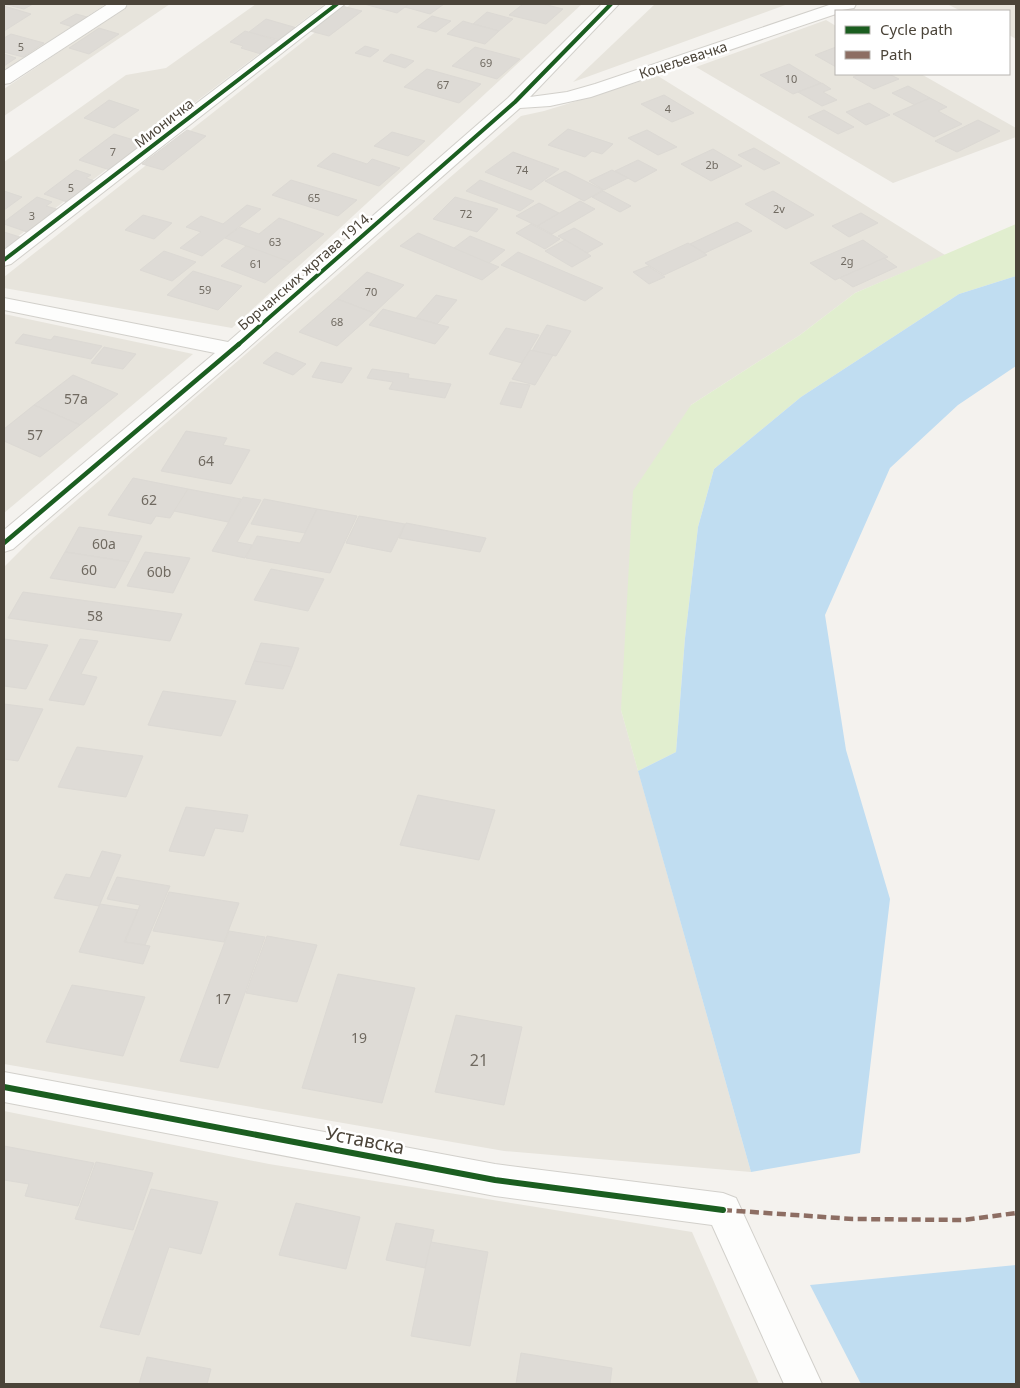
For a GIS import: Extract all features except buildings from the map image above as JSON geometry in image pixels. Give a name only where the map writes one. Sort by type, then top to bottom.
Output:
[{"type":"street","points":[[4,80],[119,4]]},
{"type":"street","name":"Мионичка","points":[[4,260],[337,4]]},
{"type":"street","name":"Борчанских жртава 1914.","points":[[4,543],[232,350],[515,102],[611,4]]},
{"type":"street","name":"Коцељевачка","points":[[515,102],[541,103],[579,94],[774,31],[848,4]]},
{"type":"street","points":[[4,304],[232,350]]},
{"type":"street","name":"Уставска","points":[[4,1087],[495,1180],[723,1210],[803,1384]]},
{"type":"shaded area","points":[[4,4],[106,4],[4,71]]},
{"type":"shaded area","points":[[130,4],[170,4],[4,116],[4,89]]},
{"type":"shaded area","points":[[256,4],[325,4],[4,247],[4,162],[126,75],[166,68]]},
{"type":"shaded area","points":[[351,4],[582,4],[232,328],[4,288],[4,277]]},
{"type":"shaded area","points":[[655,4],[788,4],[573,82]]},
{"type":"shaded area","points":[[947,4],[1016,4],[1016,39],[1010,36],[1010,10],[959,10]]},
{"type":"shaded area","points":[[826,20],[835,25],[835,75],[923,75],[1016,128],[1016,137],[893,183],[696,67]]},
{"type":"shaded area","points":[[658,76],[945,255],[855,293],[800,335],[691,405],[621,710],[751,1172],[504,1151],[4,1064],[4,567],[33,538],[521,116],[544,111]]},
{"type":"shaded area","points":[[4,314],[193,354],[4,513]]},
{"type":"shaded area","points":[[4,1111],[269,1164],[692,1232],[759,1384],[4,1384]]},
{"type":"green space","points":[[1016,224],[1016,276],[959,294],[801,397],[714,469],[698,527],[685,638],[676,752],[638,771],[621,710],[633,491],[691,405],[800,335],[855,293]]},
{"type":"water","points":[[1016,276],[1016,366],[958,405],[890,468],[825,615],[846,750],[890,899],[860,1153],[751,1172],[638,771],[676,752],[685,638],[698,527],[714,469],[801,397],[959,294]]},
{"type":"water","points":[[1016,1265],[1016,1384],[861,1384],[810,1285]]},
{"type":"marked path","points":[[723,1210],[853,1219],[964,1220],[1016,1213]]},
{"type":"cycle path","points":[[4,260],[337,4]]},
{"type":"cycle path","points":[[4,543],[232,350],[515,102],[611,4]]},
{"type":"cycle path","points":[[4,1087],[495,1180],[723,1210]]}]
